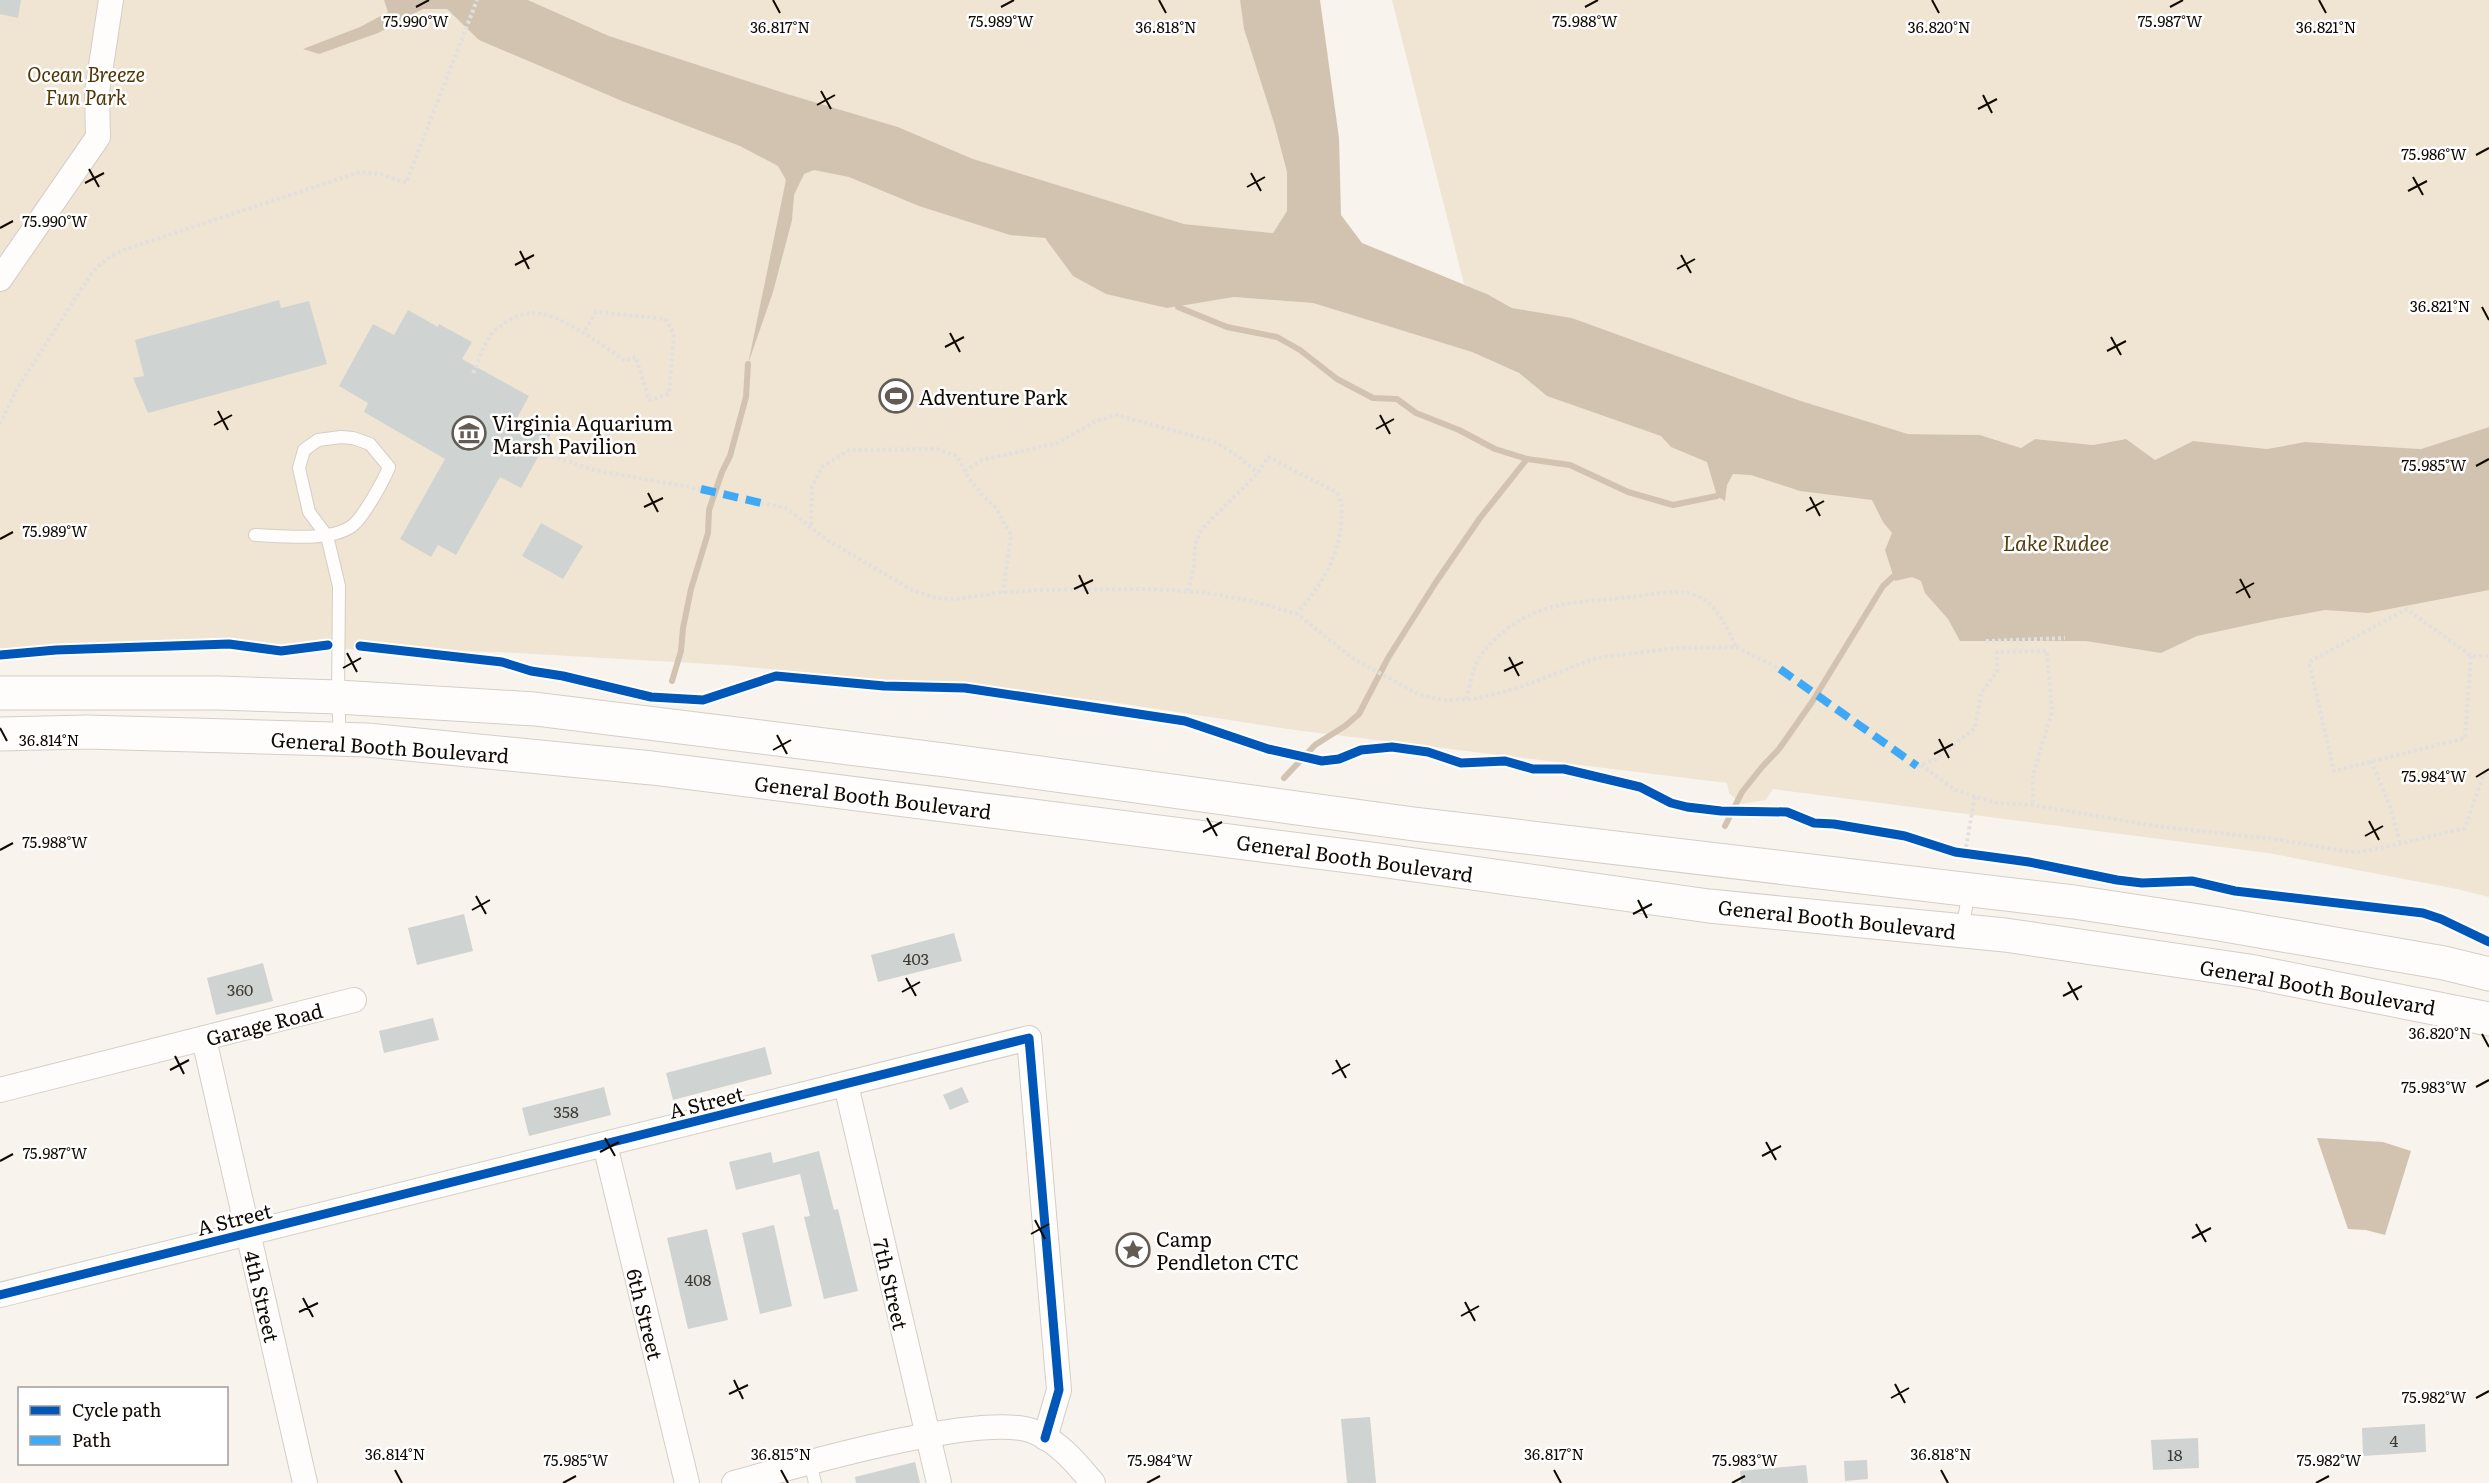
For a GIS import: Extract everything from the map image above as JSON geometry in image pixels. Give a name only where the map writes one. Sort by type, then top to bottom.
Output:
[{"type":"highway","name":"General Booth Boulevard","points":[[0,693],[218,693],[338,697],[535,709],[945,760],[1413,824],[2074,902],[2219,924],[2444,963],[2489,974]]},
{"type":"highway","name":"General Booth Boulevard","points":[[0,734],[87,732],[340,739],[652,768],[1384,860],[1709,906],[1962,931],[2249,971],[2489,1019]]},
{"type":"street","points":[[0,279],[98,136],[97,92],[111,0]]},
{"type":"street","name":"Garage Road","points":[[0,1090],[354,1000]]},
{"type":"street","name":"A Street","points":[[0,1295],[1029,1038],[1059,1390],[1045,1438]]},
{"type":"street","name":"4th Street","points":[[204,1039],[305,1483]]},
{"type":"street","name":"7th Street","points":[[846,1085],[939,1483]]},
{"type":"street","name":"6th Street","points":[[605,1145],[687,1483]]},
{"type":"street","points":[[734,1483],[812,1473],[927,1436],[974,1428],[1009,1426],[1034,1431],[1045,1438],[1075,1462],[1093,1483]]},
{"type":"lane","points":[[255,535],[327,536],[353,526],[383,482],[389,467],[370,444],[353,438],[318,440],[304,450],[299,468],[309,512],[327,536],[339,586],[340,739]]},
{"type":"lane","points":[[1962,931],[1969,890]]},
{"type":"path","points":[[0,424],[18,387],[92,273],[99,264],[110,257],[126,249],[360,172],[380,174],[406,183],[477,0]]},
{"type":"path","points":[[473,373],[491,335],[509,320],[531,313],[584,332],[625,361],[636,357],[649,400],[669,394],[674,334],[665,319],[596,312],[584,332]]},
{"type":"path","points":[[965,471],[982,460],[1058,443],[1096,421],[1117,415],[1215,442],[1238,456],[1258,473]]},
{"type":"path","points":[[512,443],[594,470],[701,489]]},
{"type":"path","points":[[810,525],[812,487],[822,467],[849,450],[937,448],[957,456],[982,495],[996,508],[1011,535],[1004,592]]},
{"type":"path","points":[[1188,591],[1194,565],[1195,545],[1202,529],[1258,473],[1268,457],[1336,492],[1343,502],[1341,529],[1334,559],[1320,584],[1297,614]]},
{"type":"path","points":[[762,503],[786,508],[827,540],[912,590],[936,598],[957,600],[1004,592],[1147,589],[1188,591],[1252,601],[1297,614],[1352,658],[1420,695],[1445,700],[1466,699],[1518,688],[1596,658],[1676,648],[1736,647],[1780,669]]},
{"type":"path","points":[[1466,699],[1478,660],[1495,639],[1517,621],[1546,608],[1588,600],[1660,593],[1690,593],[1702,598],[1719,613],[1736,647]]},
{"type":"path","points":[[2471,656],[2465,738],[2334,771],[2309,662],[2407,609],[2471,656],[2489,656]]},
{"type":"path","points":[[1986,641],[2065,638]]},
{"type":"path","points":[[2033,805],[2034,775],[2052,712],[2047,651],[1997,652],[1997,672],[1981,693],[1976,728],[1935,760],[1919,765],[1955,790],[1996,803],[2033,805],[2155,826],[2281,840],[2359,852],[2465,828],[2484,773],[2489,775]]},
{"type":"path","points":[[2372,761],[2390,806],[2400,843]]},
{"type":"path","points":[[1975,796],[1960,852],[1977,855]]},
{"type":"green space","name":"Ocean Breeze Fun Park","points":[[0,0],[385,0],[423,9],[447,9],[470,31],[1215,300],[1234,297],[1313,303],[1472,352],[1519,373],[1527,380],[1917,466],[2489,490],[2489,897],[2268,853],[1773,789],[1766,800],[1741,804],[1729,793],[1727,783],[1295,730],[1105,701],[727,665],[498,652],[284,648],[0,652]]},
{"type":"green space","points":[[528,0],[1240,0],[1244,29],[1287,172],[1287,211],[1273,233],[1184,224],[973,159],[898,127],[784,93],[609,36]]},
{"type":"green space","points":[[1392,0],[2489,0],[2489,427],[2421,449],[2305,442],[2267,449],[2193,441],[2155,460],[2126,439],[2093,445],[2036,439],[2021,448],[1980,435],[1908,434],[1801,401],[1572,318],[1512,308],[1464,284]]},
{"type":"water","name":"Lake Rudee","points":[[384,0],[528,0],[609,36],[784,93],[898,127],[973,159],[1184,224],[1273,233],[1287,211],[1287,172],[1244,29],[1240,0],[1320,0],[1339,138],[1341,215],[1362,243],[1487,294],[1512,308],[1572,318],[1801,401],[1908,434],[1980,435],[2021,448],[2035,439],[2093,445],[2126,439],[2155,460],[2193,441],[2267,449],[2305,442],[2421,449],[2489,427],[2489,590],[2368,613],[2325,610],[2271,620],[2197,636],[2161,653],[2086,641],[1960,641],[1948,619],[1925,593],[1921,581],[1912,577],[1895,581],[1885,550],[1892,533],[1883,522],[1872,500],[1800,491],[1751,475],[1733,474],[1727,485],[1725,501],[1717,496],[1707,462],[1671,447],[1661,436],[1547,396],[1519,373],[1472,352],[1313,303],[1234,297],[1167,308],[1106,294],[1073,276],[1045,238],[1010,235],[919,206],[849,177],[814,170],[804,174],[794,195],[792,220],[773,292],[748,364],[786,180],[778,166],[740,146],[622,101],[479,40],[447,9],[423,9],[378,33],[319,54],[303,49],[360,27],[388,12]]},
{"type":"water","points":[[2317,1138],[2383,1142],[2411,1151],[2385,1235],[2366,1230],[2348,1229]]},
{"type":"building","points":[[0,0],[21,0],[18,18],[0,14]]},
{"type":"building","points":[[279,300],[281,308],[309,301],[327,364],[148,413],[133,378],[144,376],[135,340]]},
{"type":"building","name":"Virginia Aquarium Marsh Pavilion","points":[[408,310],[472,342],[462,359],[529,396],[517,418],[556,424],[521,488],[500,477],[456,555],[438,545],[431,557],[400,539],[445,459],[364,412],[368,403],[339,386],[373,324],[394,335]]},
{"type":"building","points":[[541,523],[583,546],[563,579],[522,556]]},
{"type":"building","points":[[464,914],[473,951],[417,965],[408,928]]},
{"type":"building","points":[[954,933],[962,961],[878,982],[871,955]]},
{"type":"building","points":[[263,963],[273,1001],[216,1015],[207,978]]},
{"type":"building","points":[[433,1018],[439,1040],[384,1053],[379,1031]]},
{"type":"building","points":[[765,1047],[772,1074],[673,1100],[666,1073]]},
{"type":"building","points":[[604,1087],[611,1115],[529,1136],[522,1108]]},
{"type":"building","points":[[962,1087],[969,1102],[950,1110],[943,1095]]},
{"type":"building","points":[[819,1151],[834,1210],[838,1209],[858,1291],[824,1299],[804,1217],[810,1216],[800,1174],[736,1190],[729,1162],[771,1152],[773,1163]]},
{"type":"building","points":[[774,1225],[792,1306],[760,1314],[742,1233]]},
{"type":"building","points":[[707,1229],[728,1320],[688,1329],[667,1238]]},
{"type":"building","points":[[1370,1417],[1376,1483],[1347,1483],[1341,1419]]},
{"type":"building","points":[[2425,1424],[2426,1452],[2363,1456],[2362,1428]]},
{"type":"building","points":[[2198,1438],[2199,1468],[2153,1470],[2151,1440]]},
{"type":"building","points":[[1867,1460],[1868,1479],[1845,1481],[1844,1461]]},
{"type":"building","points":[[915,1462],[920,1483],[856,1483],[855,1477]]},
{"type":"building","points":[[1806,1465],[1808,1483],[1741,1483],[1740,1471]]},
{"type":"waterway","points":[[1178,307],[1227,327],[1277,337],[1300,350],[1337,379],[1373,398],[1397,399],[1416,413],[1459,430],[1495,449],[1527,459]]},
{"type":"waterway","points":[[672,681],[681,651],[691,589],[708,533],[709,510],[730,456],[746,397],[748,364]]},
{"type":"waterway","points":[[1284,778],[1315,745],[1359,714],[1388,658],[1436,582],[1480,518],[1527,459],[1570,465],[1628,492],[1673,505],[1717,496]]},
{"type":"waterway","points":[[1725,826],[1742,792],[1779,749],[1812,702],[1883,586],[1894,576]]},
{"type":"marked path","points":[[701,489],[761,503]]},
{"type":"marked path","points":[[1780,669],[1917,766]]},
{"type":"cycle path","points":[[0,655],[56,650],[229,644],[281,651],[328,645]]},
{"type":"cycle path","points":[[360,646],[502,662],[531,671],[563,676],[651,697],[703,700],[776,676],[884,686],[965,688],[1185,721],[1268,749],[1322,761],[1339,759],[1361,750],[1392,747],[1428,752],[1461,763],[1505,761],[1533,769],[1564,769],[1640,787],[1671,803],[1687,807],[1721,811],[1787,812],[1814,823],[1834,824],[1905,836],[1955,852],[2029,862],[2117,880],[2142,883],[2192,881],[2235,891],[2423,913],[2489,942]]},
{"type":"cycle path","points":[[0,1295],[1029,1038],[1059,1390],[1045,1438]]},
{"type":"place","name":"Adventure Park","points":[[896,396]]},
{"type":"place","name":"Virginia Aquarium Marsh Pavilion","points":[[469,433]]},
{"type":"place","name":"Camp Pendleton CTC","points":[[1133,1250]]}]
